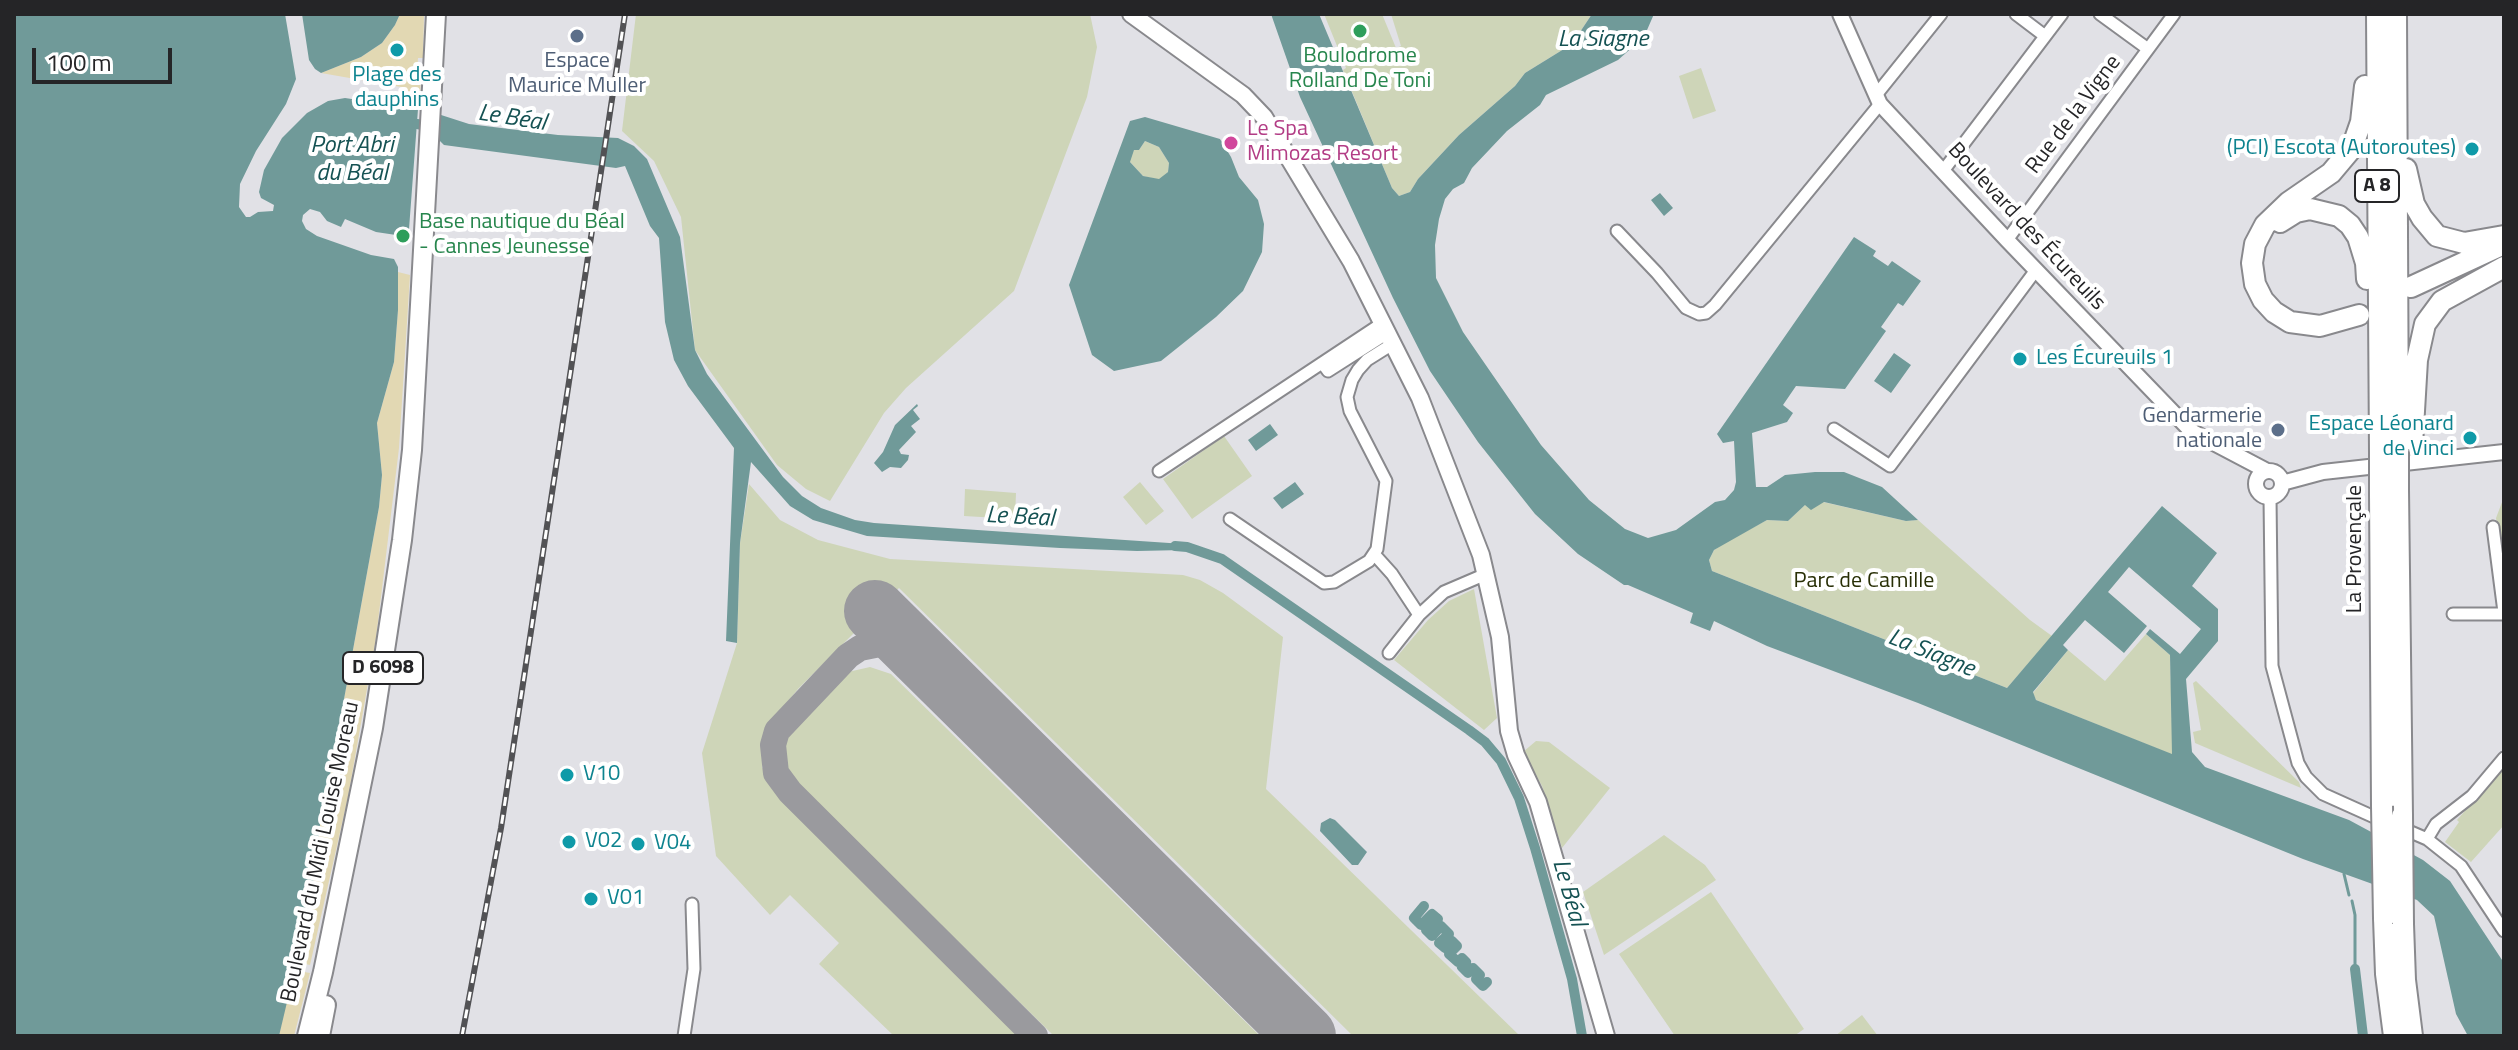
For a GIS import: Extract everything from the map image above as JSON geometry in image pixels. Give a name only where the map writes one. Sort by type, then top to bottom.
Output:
[{"type":"highway","name":"La Provençale","points":[[2383,15],[2395,88],[2397,449],[2382,806],[2394,921],[2412,1036]]},
{"type":"highway","name":"La Provençale","points":[[2383,15],[2379,354],[2397,449]]},
{"type":"highway","points":[[2379,354],[2363,249],[2350,225],[2325,211],[2310,209],[2296,212],[2269,232],[2259,264],[2262,282],[2278,307],[2306,318],[2318,319],[2359,311],[2320,326],[2290,322],[2263,300],[2255,284],[2252,263],[2255,244],[2265,225],[2289,202],[2331,173],[2352,148],[2361,122],[2368,56],[2383,15]]},
{"type":"highway","points":[[2395,88],[2408,183],[2422,218],[2437,236],[2454,242],[2504,236]]},
{"type":"highway","points":[[2504,244],[2411,291],[2504,264]]},
{"type":"highway","points":[[2396,490],[2397,449],[2425,324],[2442,301],[2504,264]]},
{"type":"highway","name":"La Provençale","points":[[2394,1036],[2386,974],[2394,921],[2402,816],[2396,490]]},
{"type":"main road","name":"Boulevard du Midi Louise Moreau","points":[[307,1036],[360,797],[392,615],[412,450],[436,14]]},
{"type":"main road","points":[[1131,14],[1255,105],[1330,224],[1389,333],[1426,413],[1475,538],[1500,637],[1509,731],[1516,755],[1542,813],[1606,1036]]},
{"type":"main road","name":"Boulevard du Midi Louise Moreau","points":[[320,1036],[367,805],[402,608],[421,430],[425,366],[422,295]]},
{"type":"street","name":"Boulevard des Écureuils","points":[[1840,14],[1878,99],[2007,240],[2191,431],[2267,471]]},
{"type":"street","points":[[1617,231],[1686,308],[1699,314],[1706,313],[1878,99],[1941,14]]},
{"type":"street","points":[[2016,14],[2045,36]]},
{"type":"street","points":[[1943,171],[2062,14]]},
{"type":"street","points":[[2100,14],[2148,49]]},
{"type":"street","name":"Rue de la Vigne","points":[[2007,240],[2174,14]]},
{"type":"street","points":[[1834,429],[1890,466],[2036,270]]},
{"type":"street","points":[[1159,471],[1323,364],[1328,371],[1389,333]]},
{"type":"street","points":[[1230,519],[1324,583],[1334,582],[1369,561],[1377,549],[1386,481],[1350,411],[1347,397],[1358,370],[1389,333]]},
{"type":"street","name":"Boulevard des Écureuils","points":[[2213,444],[2239,463],[2256,483]]},
{"type":"street","points":[[2282,483],[2323,472],[2504,452]]},
{"type":"street","points":[[2267,471],[2279,475],[2282,483],[2277,494],[2270,497],[2259,493],[2256,483],[2259,475],[2267,471]]},
{"type":"street","points":[[2270,497],[2272,666],[2301,770],[2314,786],[2332,800],[2427,839],[2461,866],[2504,931]]},
{"type":"street","points":[[2453,614],[2504,613],[2493,527]]},
{"type":"street","points":[[1374,554],[1392,574],[1419,615]]},
{"type":"street","points":[[1389,653],[1419,615],[1444,592],[1486,574]]},
{"type":"street","points":[[2427,839],[2436,824],[2472,796],[2504,758]]},
{"type":"street","points":[[684,1036],[694,969],[692,904]]},
{"type":"green space","points":[[636,14],[1090,14],[1097,47],[1087,97],[1014,291],[906,388],[884,413],[830,501],[806,489],[777,465],[695,350],[681,217],[654,161],[622,131]]},
{"type":"green space","points":[[1324,14],[1382,14],[1396,48],[1401,46],[1391,14],[1592,14],[1572,44],[1525,73],[1515,86],[1459,135],[1418,179],[1410,192],[1399,196],[1392,188],[1343,70],[1346,68]]},
{"type":"green space","points":[[1701,68],[1716,111],[1693,119],[1679,76]]},
{"type":"green space","points":[[1145,141],[1159,147],[1169,163],[1168,172],[1159,180],[1143,176],[1130,162],[1134,150],[1139,150]]},
{"type":"green space","points":[[1224,436],[1252,476],[1192,519],[1163,479]]},
{"type":"green space","points":[[1140,482],[1164,511],[1146,525],[1123,497]]},
{"type":"green space","points":[[749,484],[780,520],[818,540],[890,559],[1183,575],[1200,580],[1223,593],[1283,637],[1266,789],[1520,1036],[1353,1036],[899,588],[798,689],[767,728],[762,767],[788,807],[1019,1036],[894,1036],[819,964],[839,943],[790,895],[770,915],[716,856],[702,753],[737,643],[740,543]]},
{"type":"green space","points":[[965,489],[1016,493],[1015,519],[964,516]]},
{"type":"green space","points":[[2504,497],[2504,555],[2502,555],[2496,518]]},
{"type":"green space","name":"Parc de Camille","points":[[1823,502],[1906,521],[1918,520],[2052,636],[2007,688],[1712,571],[1709,560],[1714,550],[1726,542],[1767,520],[1788,521],[1805,505]]},
{"type":"green space","points":[[1474,589],[1497,718],[1484,730],[1394,660],[1428,620],[1449,601]]},
{"type":"green space","points":[[2146,634],[2170,655],[2173,755],[2036,700],[2033,693],[2068,650],[2105,681]]},
{"type":"green space","points":[[870,667],[891,674],[1260,1036],[1054,1036],[796,783],[784,762],[787,731],[848,672]]},
{"type":"green space","points":[[2196,681],[2299,782],[2301,788],[2195,743],[2193,732],[2201,730],[2193,683]]},
{"type":"green space","points":[[1536,741],[1549,742],[1610,788],[1562,848],[1542,786],[1523,752]]},
{"type":"green space","points":[[2504,766],[2504,825],[2471,862],[2445,842],[2459,822],[2457,820]]},
{"type":"green space","points":[[1664,835],[1705,865],[1716,880],[1604,955],[1583,892]]},
{"type":"green space","points":[[1711,892],[1804,1029],[1794,1036],[1675,1036],[1619,954]]},
{"type":"green space","points":[[1862,1015],[1878,1036],[1835,1036]]},
{"type":"sand","name":"Plage des dauphins","points":[[400,14],[424,14],[423,58],[418,58],[417,72],[421,73],[420,98],[407,97],[407,88],[321,73],[361,57],[382,43]]},
{"type":"sand","points":[[398,272],[410,275],[399,448],[376,638],[348,797],[310,965],[296,962],[311,901],[323,798],[326,798],[379,507],[382,475],[377,423],[394,362]]},
{"type":"sand","points":[[293,970],[310,973],[294,1036],[279,1036]]},
{"type":"water","name":"Port Abri du Béal","points":[[14,14],[285,14],[296,79],[286,104],[256,151],[240,184],[239,207],[246,217],[273,211],[274,205],[261,198],[259,192],[264,170],[282,138],[307,113],[328,101],[345,98],[418,109],[409,229],[398,228],[396,235],[376,232],[345,219],[341,227],[327,221],[320,212],[310,209],[303,215],[302,221],[306,229],[317,236],[371,255],[394,259],[398,267],[398,310],[394,362],[377,423],[382,475],[379,507],[326,798],[323,799],[311,901],[279,1036],[14,1036]]},
{"type":"water","points":[[302,14],[400,14],[382,43],[361,57],[321,73],[309,60]]},
{"type":"water","name":"La Siagne","points":[[1271,14],[1319,14],[1392,188],[1399,196],[1410,192],[1418,179],[1459,135],[1515,86],[1525,73],[1572,44],[1592,14],[1654,14],[1644,37],[1618,60],[1546,95],[1540,105],[1507,131],[1472,168],[1464,183],[1453,189],[1445,199],[1439,219],[1435,245],[1436,278],[1463,332],[1541,445],[1589,500],[1625,529],[1648,538],[1676,530],[1715,502],[1725,500],[1734,490],[1736,482],[1734,441],[1723,443],[1717,434],[1854,237],[1876,251],[1873,256],[1888,266],[1892,261],[1921,281],[1903,306],[1898,303],[1881,327],[1886,331],[1845,389],[1796,386],[1783,405],[1793,413],[1787,422],[1752,433],[1756,487],[1767,487],[1785,475],[1844,472],[1882,487],[1918,520],[1906,521],[1824,502],[1811,510],[1805,505],[1788,521],[1767,520],[1714,550],[1709,560],[1712,571],[2007,688],[2162,506],[2217,553],[2192,586],[2218,609],[2218,641],[2186,679],[2192,752],[2205,767],[2349,820],[2423,860],[2450,881],[2504,963],[2504,1036],[2468,1036],[2456,1014],[2434,916],[2417,900],[2303,859],[1918,703],[1767,646],[1714,621],[1710,631],[1690,623],[1693,613],[1624,585],[1578,554],[1535,514],[1478,442],[1430,371],[1300,97]],"holes":[[[2129,567],[2201,629],[2180,654],[2150,629],[2146,634],[2170,655],[2172,754],[2036,700],[2033,692],[2068,650],[2063,645],[2085,620],[2124,653],[2147,626],[2108,592]]]},
{"type":"water","points":[[438,114],[469,124],[558,135],[618,138],[634,146],[647,159],[680,237],[695,350],[707,374],[783,477],[802,496],[821,508],[874,523],[1184,544],[1187,547],[1184,550],[1137,551],[867,536],[813,520],[790,506],[751,462],[740,543],[737,643],[726,641],[734,448],[688,386],[674,360],[665,322],[659,238],[650,226],[625,166],[616,168],[444,145],[435,136]]},
{"type":"water","points":[[1145,117],[1220,139],[1239,177],[1258,200],[1264,224],[1262,252],[1243,291],[1161,361],[1114,371],[1092,355],[1069,285],[1130,121]],"holes":[[[1145,141],[1159,147],[1169,163],[1168,172],[1159,179],[1143,176],[1130,162],[1134,150],[1139,150]]]},
{"type":"water","points":[[1660,193],[1673,208],[1664,216],[1651,200]]},
{"type":"water","points":[[1894,353],[1911,365],[1891,393],[1874,381]]},
{"type":"water","points":[[917,404],[913,410],[920,419],[911,426],[916,432],[899,450],[901,454],[909,455],[908,460],[901,468],[890,467],[882,472],[874,463],[883,452],[895,425]]},
{"type":"water","points":[[1270,424],[1278,435],[1256,451],[1248,440]]},
{"type":"water","points":[[1295,482],[1304,494],[1282,509],[1273,498]]},
{"type":"water","points":[[1330,818],[1367,852],[1358,865],[1352,865],[1320,831],[1321,823]]},
{"type":"waterway","name":"Le Béal","points":[[417,124],[434,127]]},
{"type":"waterway","name":"Le Béal","points":[[1175,546],[1222,559],[1469,730],[1485,742],[1501,761],[1519,798],[1535,848],[1572,979],[1582,1036]]},
{"type":"waterway","points":[[2344,874],[2349,895]]},
{"type":"waterway","points":[[2352,901],[2355,969]]},
{"type":"waterway","points":[[1424,906],[1414,918],[1421,925],[1432,914],[1438,919],[1426,930],[1432,936],[1441,926],[1449,934],[1439,943],[1445,948],[1452,941],[1457,946],[1449,954],[1458,962],[1462,958],[1466,962],[1462,967],[1468,973],[1473,968],[1480,975],[1476,979],[1483,986],[1487,982]]},
{"type":"waterway","points":[[2355,969],[2363,1036]]},
{"type":"taxiway","points":[[927,662],[899,645],[885,643],[860,648],[848,656],[777,731],[773,745],[776,773],[790,792],[1035,1036]]},
{"type":"taxiway","points":[[1283,1014],[1296,1036]]},
{"type":"runway","points":[[875,611],[1305,1036]]},
{"type":"railway","points":[[462,1036],[501,828],[625,14]]},
{"type":"place","name":"Boulodrome Rolland De Toni","points":[[1360,31]]},
{"type":"place","name":"Espace Maurice Muller","points":[[577,36]]},
{"type":"place","name":"Plage des dauphins","points":[[397,50]]},
{"type":"place","name":"Le Spa Mimozas Resort","points":[[1231,143]]},
{"type":"place","name":"(PCI) Escota (Autoroutes)","points":[[2472,149]]},
{"type":"place","name":"Base nautique du Béal - Cannes Jeunesse","points":[[403,236]]},
{"type":"place","name":"Les Écureuils 1","points":[[2020,359]]},
{"type":"place","name":"Gendarmerie nationale","points":[[2278,430]]},
{"type":"place","name":"Espace Léonard de Vinci","points":[[2470,438]]},
{"type":"place","name":"V10","points":[[567,775]]},
{"type":"place","name":"V02","points":[[569,842]]},
{"type":"place","name":"V04","points":[[638,844]]},
{"type":"place","name":"V01","points":[[591,899]]}]
